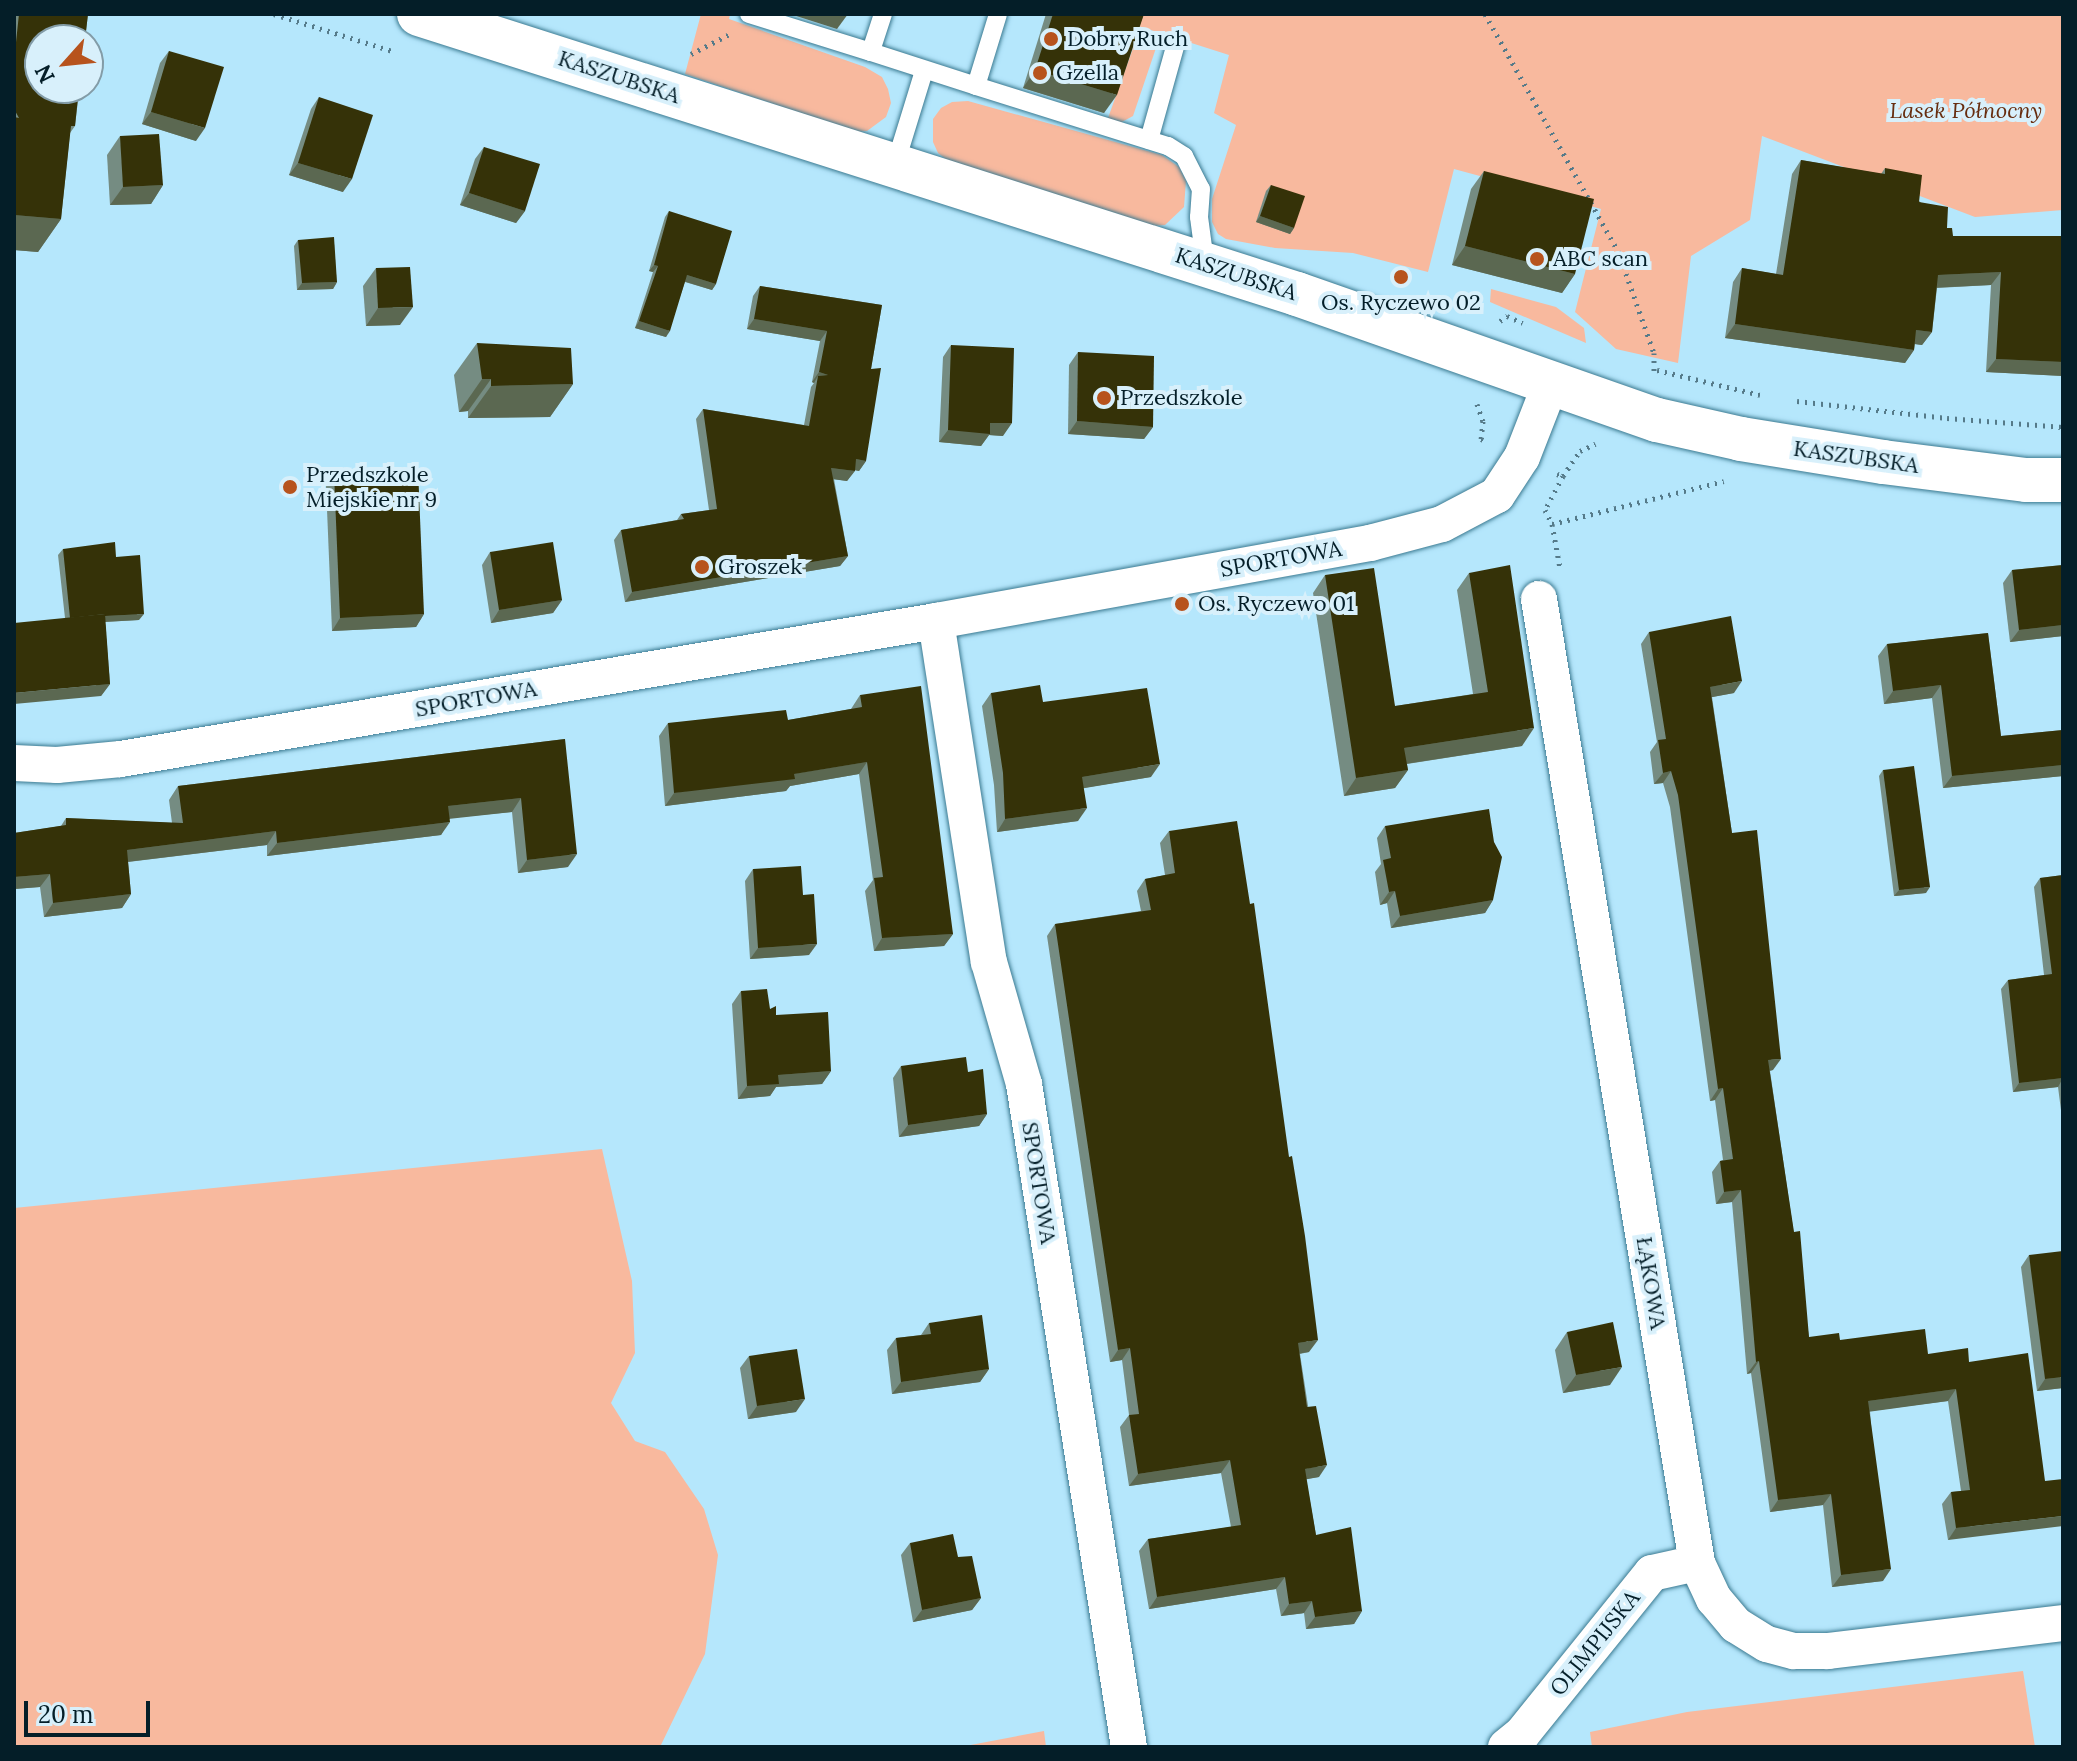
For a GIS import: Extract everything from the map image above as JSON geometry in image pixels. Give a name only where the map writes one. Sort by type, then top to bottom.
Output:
[{"type":"main road","name":"KASZUBSKA","points":[[419,14],[1206,265],[1657,420],[1741,439],[1883,462],[2026,480],[2063,480]]},
{"type":"street","name":"SPORTOWA","points":[[14,763],[57,765],[121,759],[936,621],[1370,543],[1442,524],[1497,495],[1522,457],[1550,385]]},
{"type":"street","name":"ŁĄKOWA","points":[[1539,599],[1697,1563],[1714,1599],[1736,1625],[1767,1644],[1794,1651],[1828,1651],[2063,1623]]},
{"type":"street","name":"SPORTOWA","points":[[936,621],[989,962],[1024,1084],[1129,1747]]},
{"type":"street","name":"OLIMPIJSKA","points":[[1506,1747],[1522,1734],[1652,1573],[1697,1563]]},
{"type":"lane","points":[[749,14],[1149,140],[1184,156],[1199,178],[1199,217],[1206,265]]},
{"type":"lane","points":[[871,52],[883,14]]},
{"type":"lane","points":[[976,86],[998,14]]},
{"type":"lane","points":[[1149,140],[1175,47]]},
{"type":"lane","points":[[895,165],[924,71]]},
{"type":"path","points":[[1485,14],[1618,251],[1654,353],[1657,420]]},
{"type":"path","points":[[1536,329],[1507,316],[1496,324],[1472,392],[1483,421],[1481,439],[1563,476],[1545,510],[1552,524],[1560,570]]},
{"type":"path","points":[[1639,366],[1771,398]]},
{"type":"path","points":[[1786,399],[1947,418],[2063,427]]},
{"type":"path","points":[[1552,524],[1737,478]]},
{"type":"green space","points":[[701,14],[730,14],[729,19],[865,67],[882,77],[888,89],[891,103],[886,117],[867,131],[856,132],[685,74]]},
{"type":"green space","name":"Lasek Północny","points":[[1139,14],[2063,14],[2063,210],[1975,217],[1762,136],[1750,220],[1691,256],[1678,363],[1616,349],[1575,312],[1601,209],[1454,169],[1428,272],[1353,253],[1275,248],[1226,239],[1218,234],[1212,222],[1212,199],[1236,125],[1214,113],[1229,55],[1135,25]]},
{"type":"green space","points":[[1136,40],[1157,45],[1133,116],[1120,123],[1108,118]]},
{"type":"green space","points":[[968,101],[1162,155],[1179,167],[1186,181],[1184,207],[1165,225],[1153,226],[947,160],[938,153],[933,142],[933,119],[941,108],[952,102]]},
{"type":"green space","points":[[1491,289],[1556,307],[1584,328],[1586,343],[1490,302]]},
{"type":"green space","points":[[602,1149],[632,1281],[635,1353],[611,1403],[635,1441],[665,1452],[704,1509],[718,1555],[705,1654],[660,1747],[14,1747],[14,1208]]},
{"type":"green space","points":[[2023,1671],[2035,1747],[1592,1747],[1590,1732],[1687,1712]]},
{"type":"green space","points":[[1044,1731],[1046,1747],[960,1747]]},
{"type":"building","points":[[19,14],[88,14],[87,24],[24,24],[24,104],[77,104],[75,126],[71,126],[61,219],[14,215],[14,117],[19,118],[14,109],[14,61]]},
{"type":"building","points":[[1053,14],[1144,14],[1117,95],[1035,70]]},
{"type":"building","points":[[169,51],[224,67],[205,128],[151,112]]},
{"type":"building","points":[[319,97],[373,115],[352,179],[298,163]]},
{"type":"building","points":[[159,134],[163,185],[123,187],[120,136]]},
{"type":"building","points":[[484,147],[540,164],[525,211],[469,193]]},
{"type":"building","points":[[1801,160],[1885,174],[1885,168],[1922,175],[1919,202],[1948,207],[1947,228],[1952,228],[1953,236],[2063,236],[2063,362],[1996,359],[2001,272],[1938,275],[1932,332],[1916,330],[1914,350],[1735,324],[1742,268],[1783,275]]},
{"type":"building","points":[[1484,171],[1594,199],[1575,274],[1465,246]]},
{"type":"building","points":[[1271,185],[1305,196],[1294,228],[1260,216]]},
{"type":"building","points":[[669,211],[732,231],[716,284],[687,275],[670,331],[639,321],[658,266],[654,265]]},
{"type":"building","points":[[334,237],[337,282],[302,283],[298,240]]},
{"type":"building","points":[[410,267],[413,307],[378,308],[376,268]]},
{"type":"building","points":[[760,286],[882,305],[871,369],[881,368],[866,461],[856,459],[855,471],[831,468],[848,556],[632,592],[621,530],[684,519],[681,514],[717,509],[703,409],[809,426],[818,376],[828,375],[819,372],[827,331],[754,319]]},
{"type":"building","points":[[477,343],[571,348],[573,384],[491,386],[491,379],[482,379]]},
{"type":"building","points":[[951,345],[1014,348],[1012,423],[990,423],[990,434],[948,430]]},
{"type":"building","points":[[1078,352],[1154,356],[1153,427],[1077,421]]},
{"type":"building","points":[[418,469],[424,614],[340,618],[334,473]]},
{"type":"building","points":[[115,542],[116,557],[140,555],[144,614],[70,618],[63,549]]},
{"type":"building","points":[[553,542],[562,600],[499,610],[490,552]]},
{"type":"building","points":[[1510,565],[1534,728],[1404,748],[1408,770],[1356,778],[1325,575],[1374,568],[1395,706],[1488,692],[1469,573]]},
{"type":"building","points":[[2063,565],[2063,625],[2019,630],[2012,570]]},
{"type":"building","points":[[105,614],[110,684],[14,693],[14,623]]},
{"type":"building","points":[[1731,616],[1742,681],[1710,687],[1732,833],[1757,830],[1781,1059],[1768,1060],[1794,1232],[1800,1231],[1809,1337],[1839,1333],[1840,1340],[1925,1329],[1928,1354],[1968,1348],[1969,1362],[2028,1353],[2045,1481],[2063,1479],[2063,1516],[1956,1528],[1951,1492],[1970,1490],[1956,1389],[1868,1401],[1891,1569],[1841,1575],[1831,1494],[1778,1500],[1759,1361],[1756,1362],[1741,1190],[1724,1192],[1720,1161],[1733,1159],[1723,1088],[1718,1089],[1678,795],[1671,771],[1663,773],[1658,740],[1666,739],[1649,632]]},
{"type":"building","points":[[1988,633],[2001,736],[2063,730],[2063,765],[1952,776],[1941,685],[1893,691],[1887,644]]},
{"type":"building","points":[[1040,685],[1043,702],[1147,688],[1160,764],[1082,777],[1087,808],[1005,819],[1003,773],[991,693]]},
{"type":"building","points":[[921,686],[953,934],[882,938],[874,878],[883,877],[867,762],[794,774],[795,779],[674,793],[668,723],[786,710],[788,720],[862,707],[860,695]]},
{"type":"building","points":[[565,739],[577,854],[527,860],[521,798],[448,806],[450,822],[277,843],[276,831],[127,850],[131,894],[53,903],[50,874],[14,877],[14,833],[66,825],[66,818],[183,823],[178,786]]},
{"type":"building","points":[[1914,766],[1930,887],[1899,890],[1883,770]]},
{"type":"building","points":[[1489,809],[1494,842],[1502,857],[1493,900],[1400,916],[1395,891],[1389,892],[1383,860],[1391,858],[1385,826]]},
{"type":"building","points":[[1237,821],[1250,904],[1254,903],[1318,1340],[1298,1343],[1307,1407],[1316,1406],[1327,1465],[1305,1469],[1316,1535],[1351,1527],[1362,1611],[1315,1617],[1312,1601],[1289,1604],[1285,1577],[1157,1597],[1148,1539],[1241,1525],[1230,1460],[1138,1474],[1129,1415],[1139,1414],[1130,1348],[1118,1350],[1055,924],[1151,910],[1145,879],[1175,873],[1169,831]]},
{"type":"building","points":[[801,866],[803,895],[814,894],[817,944],[758,948],[753,869]]},
{"type":"building","points":[[2063,875],[2063,1078],[2019,1083],[2008,980],[2052,974],[2040,878]]},
{"type":"building","points":[[767,989],[770,1009],[776,1006],[776,1015],[828,1012],[831,1071],[778,1075],[779,1084],[747,1086],[741,991]]},
{"type":"building","points":[[966,1057],[968,1072],[983,1069],[987,1114],[908,1125],[901,1066]]},
{"type":"building","points":[[2063,1251],[2063,1377],[2045,1379],[2029,1255]]},
{"type":"building","points":[[982,1315],[989,1369],[901,1382],[896,1338],[931,1334],[929,1323]]},
{"type":"building","points":[[1613,1322],[1622,1367],[1576,1375],[1567,1332]]},
{"type":"building","points":[[797,1349],[805,1399],[757,1406],[749,1356]]},
{"type":"building","points":[[953,1534],[958,1557],[972,1556],[981,1598],[922,1610],[910,1543]]},
{"type":"place","name":"Dobry Ruch","points":[[1051,39]]},
{"type":"place","name":"Gzella","points":[[1040,73]]},
{"type":"place","name":"ABC scan","points":[[1537,259]]},
{"type":"place","name":"Os. Ryczewo 02","points":[[1401,277]]},
{"type":"place","name":"Przedszkole","points":[[1104,398]]},
{"type":"place","name":"Przedszkole Miejskie nr 9","points":[[290,487]]},
{"type":"place","name":"Groszek","points":[[702,567]]},
{"type":"place","name":"Os. Ryczewo 01","points":[[1182,604]]}]
